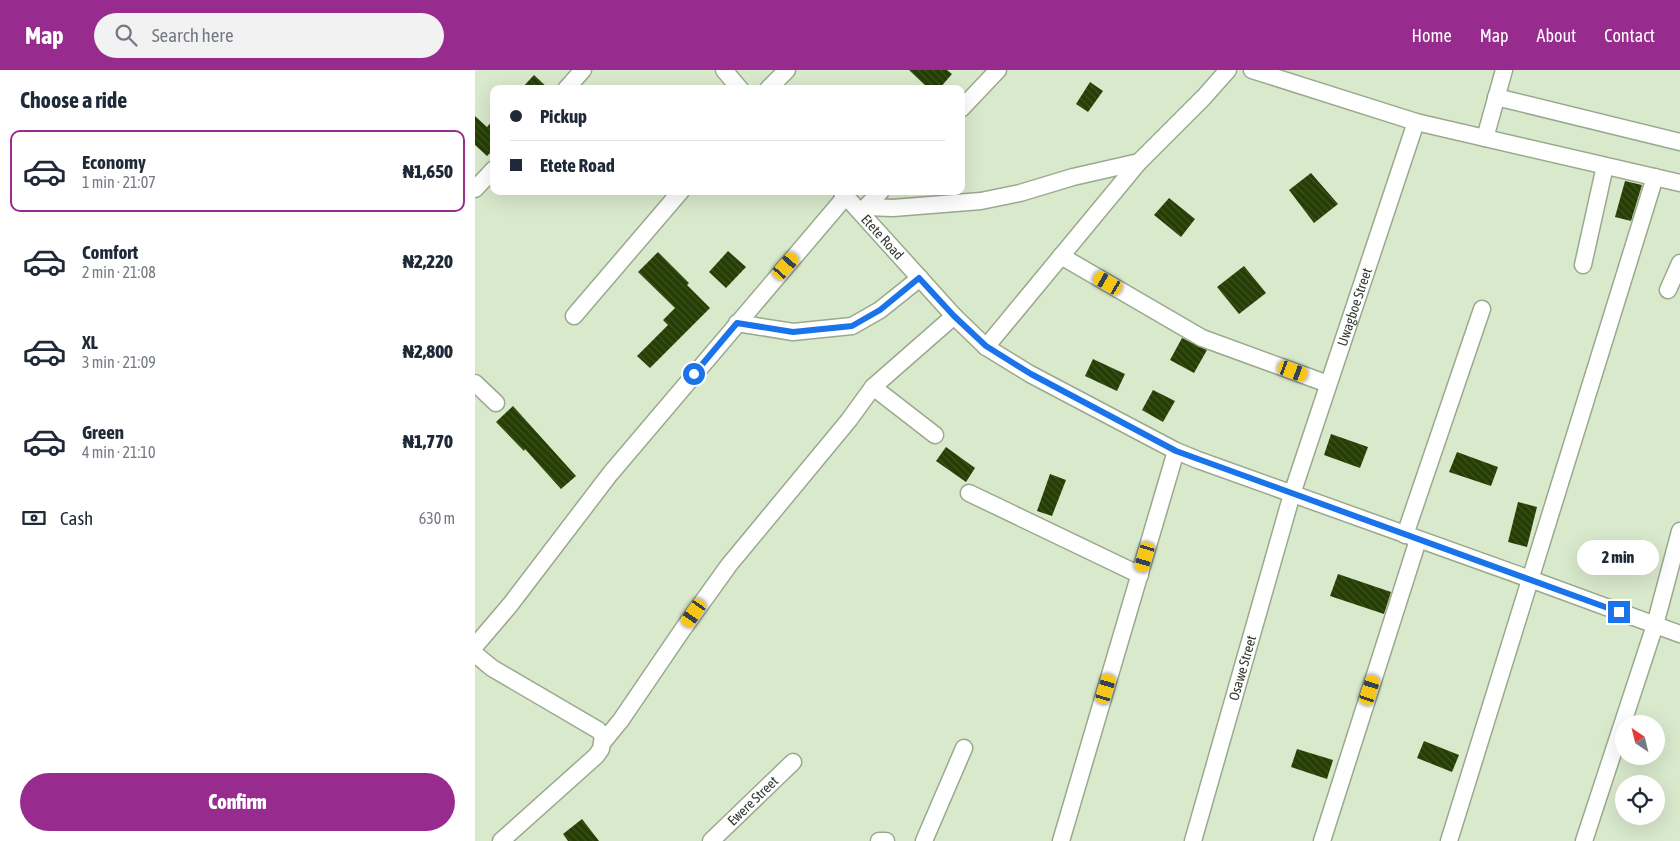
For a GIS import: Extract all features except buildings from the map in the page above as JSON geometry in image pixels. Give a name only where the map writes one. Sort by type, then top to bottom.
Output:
[{"type":"street","points":[[724,70],[737,85]]},
{"type":"street","points":[[772,85],[787,70]]},
{"type":"street","points":[[965,104],[998,70]]},
{"type":"street","points":[[986,346],[1139,162],[1204,97],[1228,70]]},
{"type":"street","points":[[1252,70],[1416,122],[1680,183]]},
{"type":"street","points":[[1485,138],[1504,70]]},
{"type":"street","points":[[1496,97],[1680,142]]},
{"type":"street","name":"Uwagboe Street","points":[[1292,494],[1416,122]]},
{"type":"street","points":[[864,210],[981,201],[1139,162]]},
{"type":"street","points":[[1583,265],[1605,166]]},
{"type":"street","points":[[475,189],[490,172]]},
{"type":"street","points":[[1449,841],[1655,177]]},
{"type":"street","points":[[574,316],[678,195]]},
{"type":"street","points":[[475,646],[511,605],[610,474],[842,195]]},
{"type":"street","name":"Etete Road","points":[[844,195],[864,210],[919,278],[954,316],[986,346],[1031,374],[1176,451],[1680,634]]},
{"type":"street","points":[[864,210],[877,195]]},
{"type":"street","points":[[1061,256],[1202,338],[1328,384]]},
{"type":"street","points":[[1668,290],[1680,263]]},
{"type":"street","points":[[737,323],[793,332],[852,326],[880,310],[919,278]]},
{"type":"street","points":[[1322,841],[1411,537],[1483,309]]},
{"type":"street","points":[[603,742],[621,720],[729,565],[849,420],[873,387],[954,316]]},
{"type":"street","points":[[475,383],[496,403]]},
{"type":"street","points":[[873,387],[935,435]]},
{"type":"street","points":[[1061,841],[1176,451]]},
{"type":"street","points":[[969,492],[1140,575]]},
{"type":"street","name":"Osawe Street","points":[[1193,841],[1292,494]]},
{"type":"street","points":[[1584,841],[1655,625],[1680,531]]},
{"type":"street","points":[[475,654],[492,668],[598,730],[603,736],[601,749],[596,756],[501,841]]},
{"type":"street","points":[[924,841],[964,748]]},
{"type":"street","name":"Ewere Street","points":[[711,841],[793,762]]},
{"type":"street","points":[[879,841],[886,841]]},
{"type":"route","points":[[694,374],[737,323],[793,332],[852,326],[880,310],[919,278],[954,316],[986,346],[1031,374],[1176,451],[1619,612]]}]
